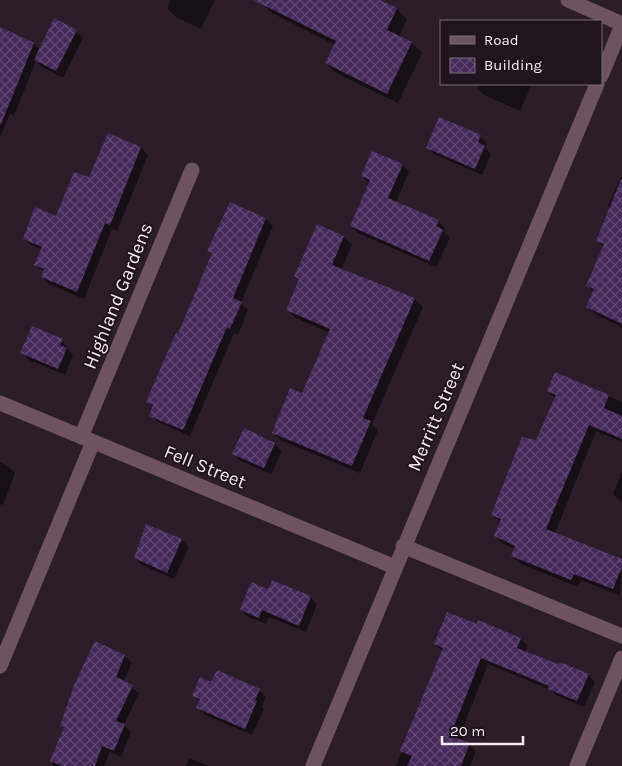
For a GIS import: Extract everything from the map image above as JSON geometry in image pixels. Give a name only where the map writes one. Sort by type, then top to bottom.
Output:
[{"type":"street","points":[[568,0],[622,25],[602,74]]},
{"type":"street","name":"Merritt Street","points":[[313,766],[597,85]]},
{"type":"street","name":"Highland Gardens","points":[[0,666],[192,170]]},
{"type":"street","name":"Fell Street","points":[[0,403],[395,566]]},
{"type":"street","points":[[403,546],[622,636]]},
{"type":"street","points":[[577,766],[622,658]]},
{"type":"building","points":[[253,0],[380,0],[397,8],[387,30],[412,42],[387,94],[325,63],[336,41]]},
{"type":"building","points":[[54,18],[77,30],[56,71],[34,60]]},
{"type":"building","points":[[0,27],[34,43],[1,124],[0,124]]},
{"type":"building","points":[[439,117],[481,135],[478,142],[485,146],[475,169],[426,148]]},
{"type":"building","points":[[108,133],[141,147],[110,225],[105,223],[77,292],[41,277],[44,269],[34,265],[42,247],[23,239],[35,207],[56,216],[74,172],[89,177]]},
{"type":"building","points":[[372,151],[403,164],[388,198],[439,220],[436,226],[443,230],[429,261],[350,226],[370,180],[361,176]]},
{"type":"building","points":[[621,179],[622,324],[586,307],[594,289],[586,286],[604,244],[596,241]]},
{"type":"building","points":[[230,202],[266,218],[233,298],[242,302],[230,329],[227,327],[183,430],[149,416],[153,405],[146,402],[176,333],[178,334],[212,253],[207,251]]},
{"type":"building","points":[[317,224],[344,236],[332,265],[415,298],[363,418],[371,421],[352,466],[272,433],[290,388],[302,393],[330,329],[286,310],[299,279],[294,277]]},
{"type":"building","points":[[32,326],[63,339],[60,345],[67,348],[58,369],[20,353]]},
{"type":"building","points":[[555,372],[609,395],[604,408],[622,416],[622,439],[589,425],[546,529],[622,559],[622,567],[613,589],[574,574],[571,580],[511,556],[515,546],[494,536],[501,519],[491,515],[522,437],[536,440],[556,395],[547,391]]},
{"type":"building","points":[[244,428],[275,443],[264,468],[232,454]]},
{"type":"building","points":[[146,524],[182,539],[167,573],[134,558]]},
{"type":"building","points":[[272,580],[311,596],[299,626],[262,610],[259,618],[240,610],[251,582],[268,589]]},
{"type":"building","points":[[447,612],[477,624],[478,620],[521,638],[517,648],[589,674],[577,701],[548,689],[549,686],[481,658],[453,729],[457,730],[454,737],[470,743],[461,766],[407,766],[412,756],[400,751],[443,648],[434,644]]},
{"type":"building","points":[[95,641],[125,655],[116,677],[133,685],[116,721],[125,724],[114,751],[102,746],[95,766],[62,766],[50,761],[64,727],[60,726],[74,685]]},
{"type":"building","points":[[217,670],[260,689],[245,729],[196,708],[200,699],[192,696],[200,677],[211,682]]}]
